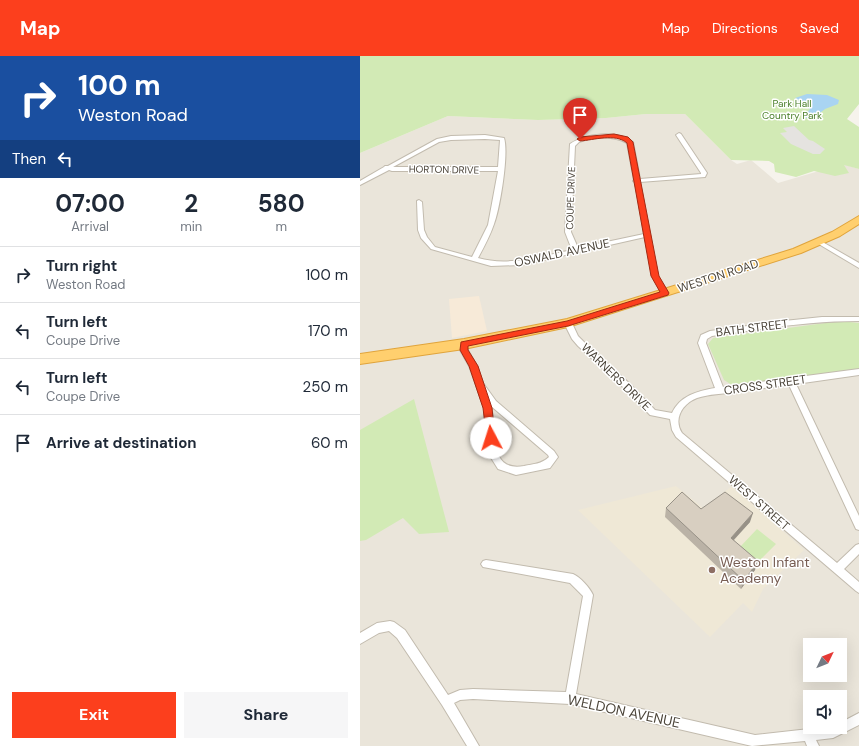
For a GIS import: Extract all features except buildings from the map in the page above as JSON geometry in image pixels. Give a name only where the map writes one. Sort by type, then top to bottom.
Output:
[{"type":"highway","name":"WESTON ROAD","points":[[360,359],[464,344],[568,324],[797,251],[836,234],[859,219]]},
{"type":"street","points":[[636,180],[704,176],[704,172],[679,135]]},
{"type":"street","name":"COUPE DRIVE","points":[[576,251],[568,232],[572,144],[580,139],[589,138],[614,136],[626,139],[630,142],[646,235],[655,276],[665,293]]},
{"type":"street","name":"HORTON DRIVE","points":[[360,183],[386,167],[445,138],[485,137],[502,139],[504,143],[501,170],[386,167]]},
{"type":"street","points":[[474,259],[491,224],[501,170]]},
{"type":"street","name":"OSWALD AVENUE","points":[[419,202],[421,230],[428,244],[433,248],[491,264],[521,263],[646,235]]},
{"type":"street","points":[[819,242],[859,266]]},
{"type":"street","name":"BATH STREET","points":[[720,391],[702,343],[704,337],[710,334],[773,325],[840,318],[859,319]]},
{"type":"street","name":"WARNERS DRIVE","points":[[568,324],[575,337],[581,344],[627,386],[653,413],[675,414]]},
{"type":"street","points":[[464,344],[464,350],[473,366],[479,384],[488,408],[492,453],[502,466],[516,471],[546,465],[554,457],[551,452],[494,403],[479,384]]},
{"type":"street","name":"CROSS STREET","points":[[675,414],[691,397],[720,391],[859,372]]},
{"type":"street","points":[[791,381],[859,526]]},
{"type":"street","name":"WEST STREET","points":[[675,414],[674,429],[680,435],[859,588]]},
{"type":"street","points":[[837,570],[859,548]]},
{"type":"street","points":[[486,564],[573,579],[588,596],[570,698]]},
{"type":"street","points":[[360,639],[377,628],[390,626],[401,634],[446,701],[473,746]]},
{"type":"street","name":"WELDON AVENUE","points":[[446,701],[460,695],[473,694],[570,698],[755,741],[811,741],[859,719]]},
{"type":"shaded area","points":[[646,114],[685,114],[731,160],[737,164],[751,160],[778,183],[843,164],[859,169],[859,746],[360,746],[360,153],[448,116],[538,120],[606,118]]},
{"type":"shaded area","name":"Park Hall Country Park","points":[[794,126],[809,140],[825,149],[820,154],[813,154],[791,144],[780,133],[787,132],[783,128]]},
{"type":"shaded area","points":[[479,296],[487,331],[452,338],[449,299]]},
{"type":"shaded area","name":"Weston Infant Academy","points":[[676,486],[703,508],[732,486],[804,550],[763,589],[752,612],[743,603],[710,637],[578,510]]},
{"type":"green space","name":"Park Hall Country Park","points":[[360,56],[859,56],[859,104],[847,119],[859,127],[859,169],[844,165],[849,173],[835,176],[814,171],[796,177],[775,172],[774,164],[769,161],[731,160],[685,114],[646,114],[606,118],[538,120],[448,116],[360,153]]},
{"type":"green space","points":[[840,321],[859,323],[859,370],[732,385],[724,380],[708,344],[713,338]]},
{"type":"green space","points":[[414,399],[449,532],[419,534],[403,518],[366,540],[360,541],[360,430]]},
{"type":"green space","points":[[757,529],[776,544],[758,562],[740,547]]},
{"type":"water","points":[[807,94],[827,95],[839,100],[838,104],[825,109],[811,120],[804,117],[810,109],[795,98]]},
{"type":"place","name":"Weston Infant Academy","points":[[712,570]]},
{"type":"route","points":[[491,438],[488,408],[473,366],[464,350],[464,344],[568,324],[665,293],[655,276],[646,235],[630,142],[626,139],[614,136],[580,139]]}]
